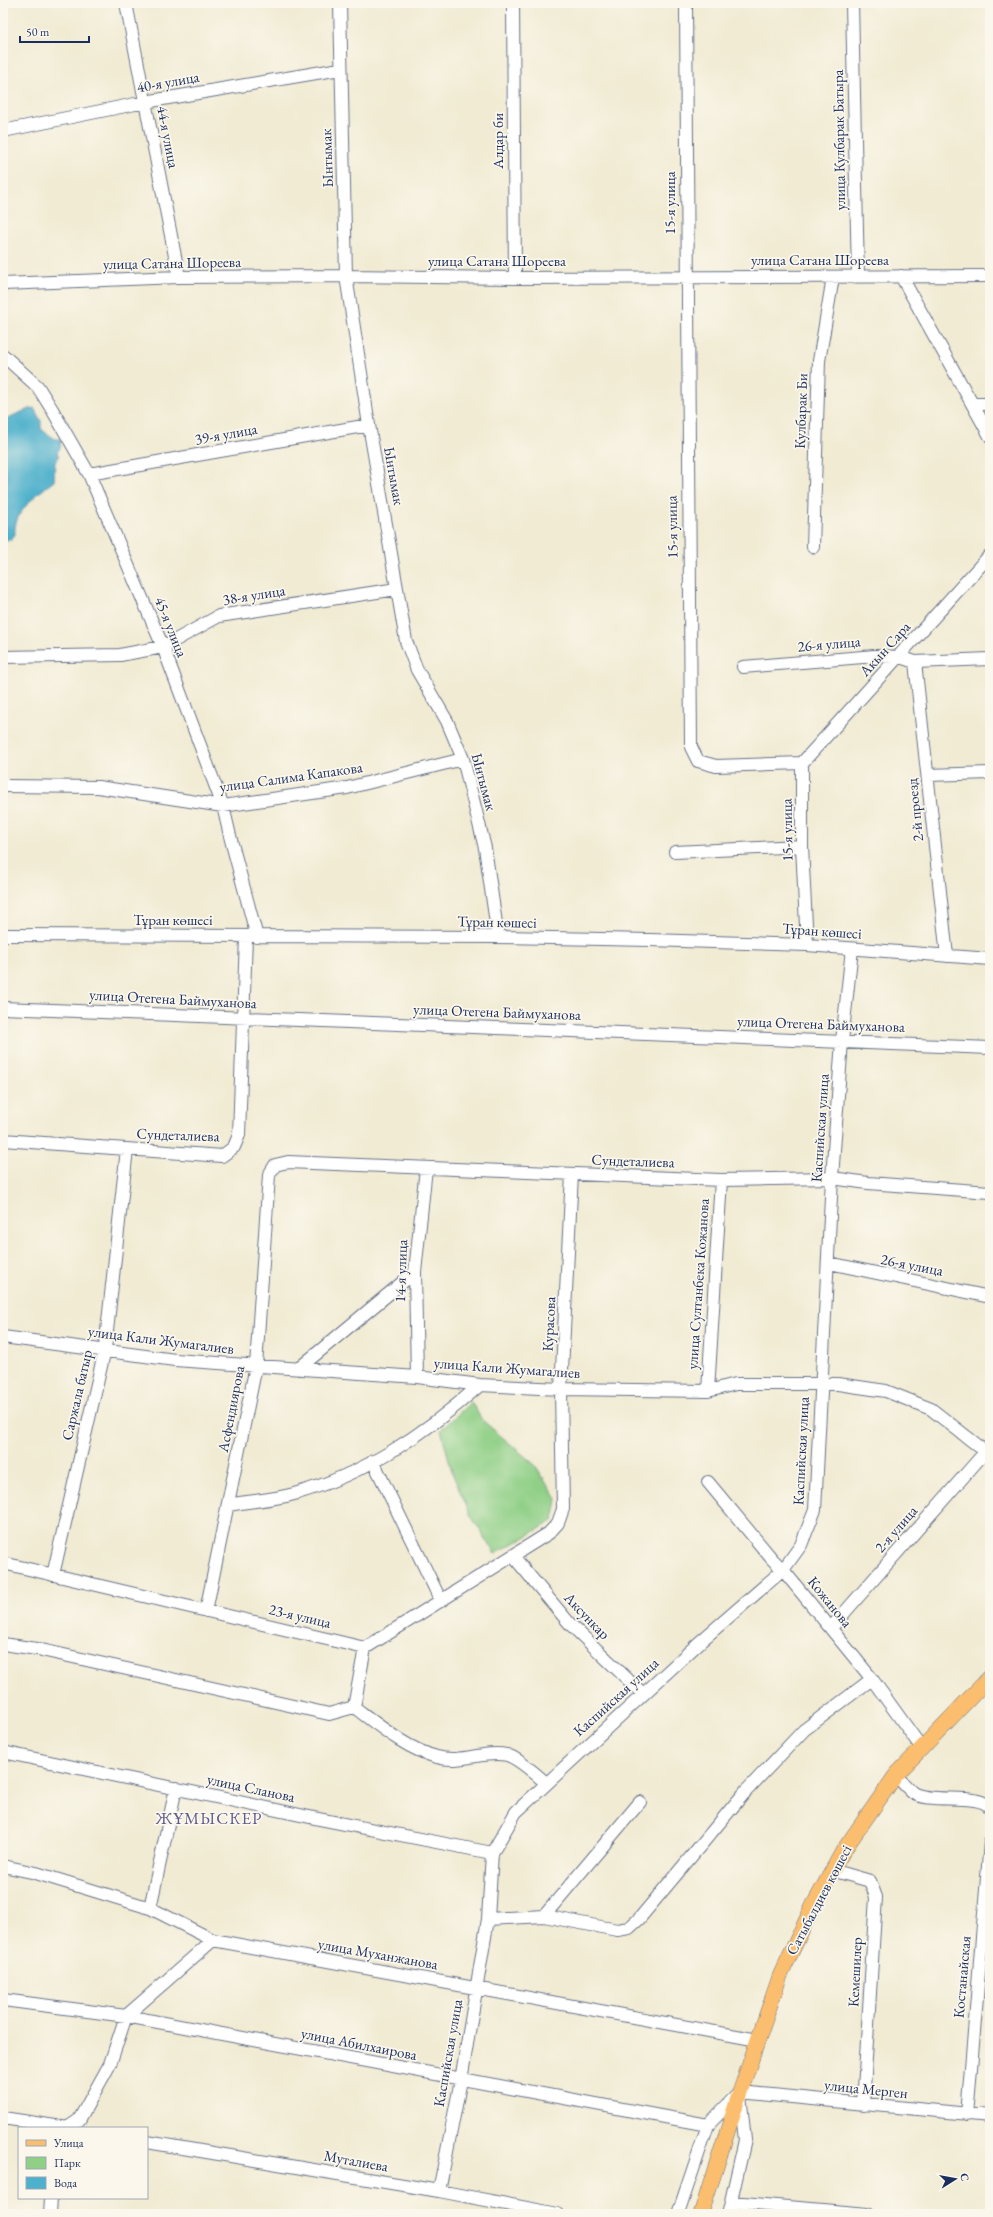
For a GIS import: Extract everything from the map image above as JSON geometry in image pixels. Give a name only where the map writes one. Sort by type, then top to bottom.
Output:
[{"type":"main road","name":"Сатыбалдиев көшесі","points":[[701,2214],[716,2164],[780,1976],[832,1870],[843,1851],[896,1775],[921,1747],[990,1677]]},
{"type":"street","name":"44-я улица","points":[[126,3],[179,277]]},
{"type":"street","name":"Ынтымак","points":[[340,3],[340,70],[346,276],[369,425],[406,641],[417,670],[447,720],[463,759],[485,848],[498,937]]},
{"type":"street","name":"Алдар би","points":[[513,3],[515,278]]},
{"type":"street","name":"15-я улица","points":[[686,3],[686,277],[691,747],[698,761],[716,766],[802,763],[802,846],[806,945]]},
{"type":"street","name":"улица Кулбарак Батыра","points":[[852,3],[858,276]]},
{"type":"street","name":"40-я улица","points":[[3,131],[145,102],[340,70]]},
{"type":"street","name":"улица Сатана Шореева","points":[[3,284],[179,277],[346,276],[515,278],[990,276]]},
{"type":"street","points":[[901,276],[990,436]]},
{"type":"street","name":"Кулбарак Би","points":[[813,547],[819,361],[833,277]]},
{"type":"street","name":"45-я улица","points":[[3,355],[38,387],[89,474],[162,647],[223,806],[252,937]]},
{"type":"street","points":[[972,404],[990,404]]},
{"type":"street","name":"39-я улица","points":[[89,474],[369,425]]},
{"type":"street","name":"Акын Сара","points":[[802,763],[900,657],[990,555]]},
{"type":"street","name":"38-я улица","points":[[3,658],[120,655],[162,647],[219,616],[397,588]]},
{"type":"street","name":"26-я улица","points":[[743,667],[875,656],[900,657],[915,662],[990,659]]},
{"type":"street","name":"2-й проезд","points":[[915,662],[947,956]]},
{"type":"street","name":"улица Салима Капакова","points":[[3,786],[98,787],[223,806],[347,788],[463,759]]},
{"type":"street","points":[[928,775],[990,773]]},
{"type":"street","points":[[675,852],[802,846]]},
{"type":"street","name":"Тұран көшесі","points":[[3,935],[498,937],[806,945],[990,959]]},
{"type":"street","name":"Сундеталиева","points":[[3,1140],[222,1156],[234,1147],[239,1135],[244,1019],[252,937]]},
{"type":"street","name":"Каспийская улица","points":[[438,2191],[461,2080],[488,1919],[492,1853],[516,1812],[643,1694],[783,1570],[801,1545],[815,1510],[820,1385],[829,1263],[832,1178],[842,1041],[852,949]]},
{"type":"street","name":"улица Отегена Баймуханова","points":[[3,1008],[244,1019],[842,1041],[990,1048]]},
{"type":"street","name":"Саржала батыр","points":[[53,1575],[105,1349],[127,1149]]},
{"type":"street","name":"Сундеталиева","points":[[275,1165],[288,1162],[721,1180],[832,1178],[868,1183],[990,1192]]},
{"type":"street","name":"Асфендиярова","points":[[206,1611],[256,1366],[269,1175],[275,1165]]},
{"type":"street","name":"14-я улица","points":[[417,1377],[414,1272],[426,1168]]},
{"type":"street","name":"Курасова","points":[[513,1556],[549,1533],[558,1523],[563,1510],[561,1389],[572,1174]]},
{"type":"street","name":"улица Султанбека Кожанова","points":[[708,1391],[721,1180]]},
{"type":"street","name":"26-я улица","points":[[829,1263],[990,1297]]},
{"type":"street","points":[[298,1369],[414,1272]]},
{"type":"street","name":"улица Кали Жумагалиев","points":[[3,1337],[105,1349],[175,1360],[417,1377],[480,1385],[561,1389],[708,1391],[736,1384],[838,1384],[886,1391],[931,1409],[988,1453]]},
{"type":"street","points":[[228,1505],[293,1494],[346,1476],[420,1435],[480,1385]]},
{"type":"street","name":"2-я улица","points":[[831,1628],[988,1453]]},
{"type":"street","points":[[373,1461],[441,1601]]},
{"type":"street","name":"Кожанова","points":[[708,1482],[772,1559],[783,1570],[872,1679],[921,1747]]},
{"type":"street","points":[[354,1707],[365,1648],[513,1556]]},
{"type":"street","name":"Аксункар","points":[[513,1556],[570,1624],[643,1694]]},
{"type":"street","name":"23-я улица","points":[[3,1563],[365,1648]]},
{"type":"street","points":[[3,1644],[38,1649],[330,1714],[354,1707]]},
{"type":"street","points":[[488,1919],[544,1916],[617,1930],[629,1928],[639,1919],[746,1791],[804,1730],[872,1679]]},
{"type":"street","points":[[354,1707],[397,1739],[437,1757],[458,1760],[491,1754],[508,1755],[534,1772],[546,1783]]},
{"type":"street","name":"улица Сланова","points":[[3,1752],[319,1819],[492,1853]]},
{"type":"street","points":[[896,1775],[914,1793],[928,1798],[986,1805]]},
{"type":"street","points":[[150,1908],[176,1788]]},
{"type":"street","points":[[544,1916],[640,1802]]},
{"type":"street","name":"Костанайская","points":[[967,2115],[990,1842]]},
{"type":"street","name":"улица Муханжанова","points":[[3,1866],[36,1873],[150,1908],[213,1940],[476,1987],[758,2040]]},
{"type":"street","name":"Кемешилер","points":[[832,1870],[870,1881],[876,1897],[863,2105]]},
{"type":"street","points":[[68,2127],[79,2120],[110,2064],[126,2016],[213,1940]]},
{"type":"street","name":"улица Абилхаирова","points":[[3,2000],[126,2016],[461,2080],[708,2125]]},
{"type":"street","points":[[678,2214],[708,2125],[740,2092]]},
{"type":"street","points":[[728,2214],[732,2202],[745,2140],[740,2092]]},
{"type":"street","name":"улица Мерген","points":[[740,2092],[967,2115],[990,2116]]},
{"type":"street","points":[[3,2118],[61,2127]]},
{"type":"street","name":"Муталиева","points":[[148,2142],[438,2191],[558,2214]]},
{"type":"street","points":[[50,2214],[51,2199]]},
{"type":"street","points":[[732,2202],[868,2214]]},
{"type":"green space","points":[[471,1402],[482,1420],[535,1465],[557,1499],[553,1521],[495,1554],[470,1514],[453,1475],[441,1430]]},
{"type":"water","points":[[34,408],[41,421],[41,429],[55,439],[61,439],[60,448],[57,452],[59,457],[55,462],[54,481],[27,504],[15,526],[15,534],[12,539],[3,541],[3,420]]},
{"type":"district","name":"ЖҰМЫСКЕР","points":[[209,1818]]}]
